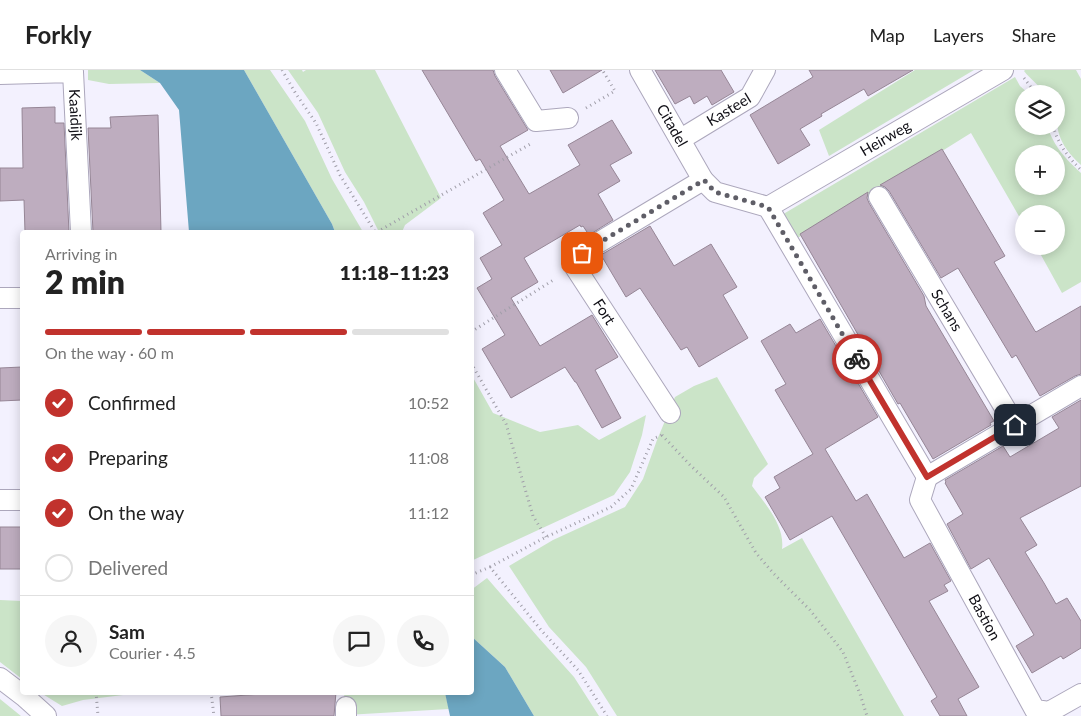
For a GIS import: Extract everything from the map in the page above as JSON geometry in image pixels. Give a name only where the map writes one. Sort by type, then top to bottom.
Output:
[{"type":"street","points":[[505,70],[536,121],[568,118]]},
{"type":"street","name":"Citadel","points":[[640,70],[704,180]]},
{"type":"street","name":"Kasteel","points":[[681,140],[750,97],[765,70]]},
{"type":"street","name":"Kaaidijk","points":[[0,74],[73,72],[81,230]]},
{"type":"street","name":"Heirweg","points":[[768,207],[1012,72]]},
{"type":"street","points":[[575,267],[582,253],[704,180],[715,192],[768,207],[927,477],[1081,386]]},
{"type":"street","name":"Schans","points":[[879,197],[1015,425]]},
{"type":"street","name":"Fort","points":[[575,267],[670,413]]},
{"type":"street","points":[[0,298],[20,298]]},
{"type":"street","name":"Bastion","points":[[927,477],[920,500],[1035,710],[1049,712],[1081,694]]},
{"type":"street","points":[[0,500],[20,500]]},
{"type":"street","points":[[0,678],[20,693]]},
{"type":"street","points":[[23,695],[46,716]]},
{"type":"path","points":[[282,70],[316,123],[340,175],[375,230]]},
{"type":"path","points":[[568,118],[615,91],[605,70]]},
{"type":"path","points":[[1012,72],[1026,85]]},
{"type":"path","points":[[380,230],[537,141],[536,121]]},
{"type":"path","points":[[1056,135],[1071,160],[1081,170]]},
{"type":"path","points":[[474,330],[575,267]]},
{"type":"path","points":[[474,368],[506,424],[533,516],[546,537]]},
{"type":"path","points":[[474,574],[546,537],[611,508],[631,489],[654,439],[662,435],[670,413]]},
{"type":"path","points":[[662,435],[724,497],[756,553],[810,610],[843,652],[867,716]]},
{"type":"path","points":[[490,567],[541,630],[578,670],[607,716]]},
{"type":"path","points":[[96,695],[98,716]]},
{"type":"path","points":[[211,695],[214,716]]},
{"type":"green space","points":[[88,70],[140,70],[160,83],[109,84],[88,80]]},
{"type":"green space","points":[[244,70],[270,70],[305,121],[332,179],[362,230],[334,230]]},
{"type":"green space","points":[[288,70],[302,70],[303,72],[306,70],[375,70],[441,198],[405,225],[403,230],[378,230],[364,202],[345,172],[318,113]]},
{"type":"green space","points":[[915,70],[974,70],[829,156],[819,130]]},
{"type":"green space","points":[[1076,70],[1081,79],[1081,165],[1066,148],[1060,135],[1065,135],[1065,85],[1037,85],[1024,71]]},
{"type":"green space","points":[[1015,77],[1019,85],[1015,85],[1015,135],[1051,135],[1056,145],[1015,145],[1015,195],[1065,195],[1065,156],[1081,173],[1081,282],[1062,293],[1041,255],[1065,255],[1065,205],[1015,205],[1015,209],[971,133],[865,199],[794,240],[780,216]]},
{"type":"green space","points":[[717,377],[768,464],[754,478],[752,486],[777,523],[782,540],[782,549],[802,538],[904,716],[617,716],[586,667],[549,627],[509,566],[553,540],[625,507],[643,479],[675,397],[694,386]]},
{"type":"green space","points":[[474,379],[493,413],[540,432],[578,425],[599,440],[646,415],[642,435],[630,472],[614,495],[474,560]]},
{"type":"green space","points":[[487,578],[574,677],[599,716],[534,716],[505,667],[474,639],[474,588]]},
{"type":"green space","points":[[0,600],[20,601],[20,677],[0,662]]},
{"type":"green space","points":[[44,695],[123,695],[83,700],[62,706]]},
{"type":"green space","points":[[344,695],[446,695],[449,709],[346,715]]},
{"type":"green space","points":[[0,699],[21,716],[0,716]]},
{"type":"water","points":[[140,70],[244,70],[334,230],[189,230],[179,110],[160,83]]},
{"type":"water","points":[[474,639],[505,667],[534,716],[450,716],[445,695],[474,695]]},
{"type":"building","points":[[422,70],[493,70],[528,130],[500,146],[529,194],[580,165],[568,145],[612,120],[632,153],[610,165],[620,181],[598,194],[613,220],[589,235],[583,226],[581,227],[580,225],[524,258],[538,282],[511,298],[540,346],[592,315],[618,357],[595,370],[621,418],[602,428],[576,382],[565,367],[511,398],[482,349],[505,335],[477,288],[492,279],[480,258],[502,245],[483,213],[504,200],[480,159],[476,161]]},
{"type":"building","points":[[550,70],[602,70],[563,93]]},
{"type":"building","points":[[655,70],[721,70],[734,92],[712,105],[707,96],[694,104],[690,96],[675,104]]},
{"type":"building","points":[[809,70],[913,70],[868,96],[864,89],[821,114],[822,116],[800,129],[810,145],[778,164],[750,115],[813,77]]},
{"type":"building","points":[[55,107],[55,123],[64,123],[69,230],[25,230],[24,200],[0,201],[0,168],[23,168],[22,108]]},
{"type":"building","points":[[158,115],[161,230],[93,230],[88,128],[111,128],[110,117]]},
{"type":"building","points":[[942,149],[1005,256],[994,262],[1035,331],[1081,306],[1081,374],[1040,396],[1016,355],[1012,358],[958,268],[941,278],[889,191],[880,185]]},
{"type":"building","points":[[868,192],[867,198],[869,203],[924,296],[926,306],[994,421],[990,423],[991,425],[933,459],[900,403],[898,404],[800,234]]},
{"type":"building","points":[[650,226],[674,266],[711,244],[737,287],[723,295],[748,338],[699,367],[687,347],[681,350],[640,288],[626,297],[601,255]]},
{"type":"building","points":[[820,319],[878,417],[825,449],[856,501],[867,494],[904,558],[930,543],[951,581],[944,585],[948,591],[929,601],[979,687],[958,699],[967,716],[940,716],[931,701],[937,697],[832,516],[790,540],[765,497],[780,488],[774,477],[813,454],[775,390],[786,384],[761,341],[790,324],[796,333]]},
{"type":"building","points":[[20,367],[20,400],[0,401],[0,368]]},
{"type":"building","points":[[1081,400],[1081,486],[1020,518],[1037,545],[1025,552],[1056,604],[1067,598],[1081,621],[1081,648],[1063,659],[1061,656],[1032,673],[1016,646],[1034,635],[989,558],[971,569],[947,524],[963,514],[945,480],[1003,446],[1010,457],[1059,428],[1052,417]]},
{"type":"building","points":[[0,527],[20,527],[20,569],[0,569]]},
{"type":"building","points":[[248,695],[336,695],[334,716],[221,716],[220,697]]},
{"type":"way so far","points":[[582,253],[704,180],[715,192],[768,207],[857,359]]},
{"type":"route","points":[[857,359],[927,477],[1015,425]]}]
